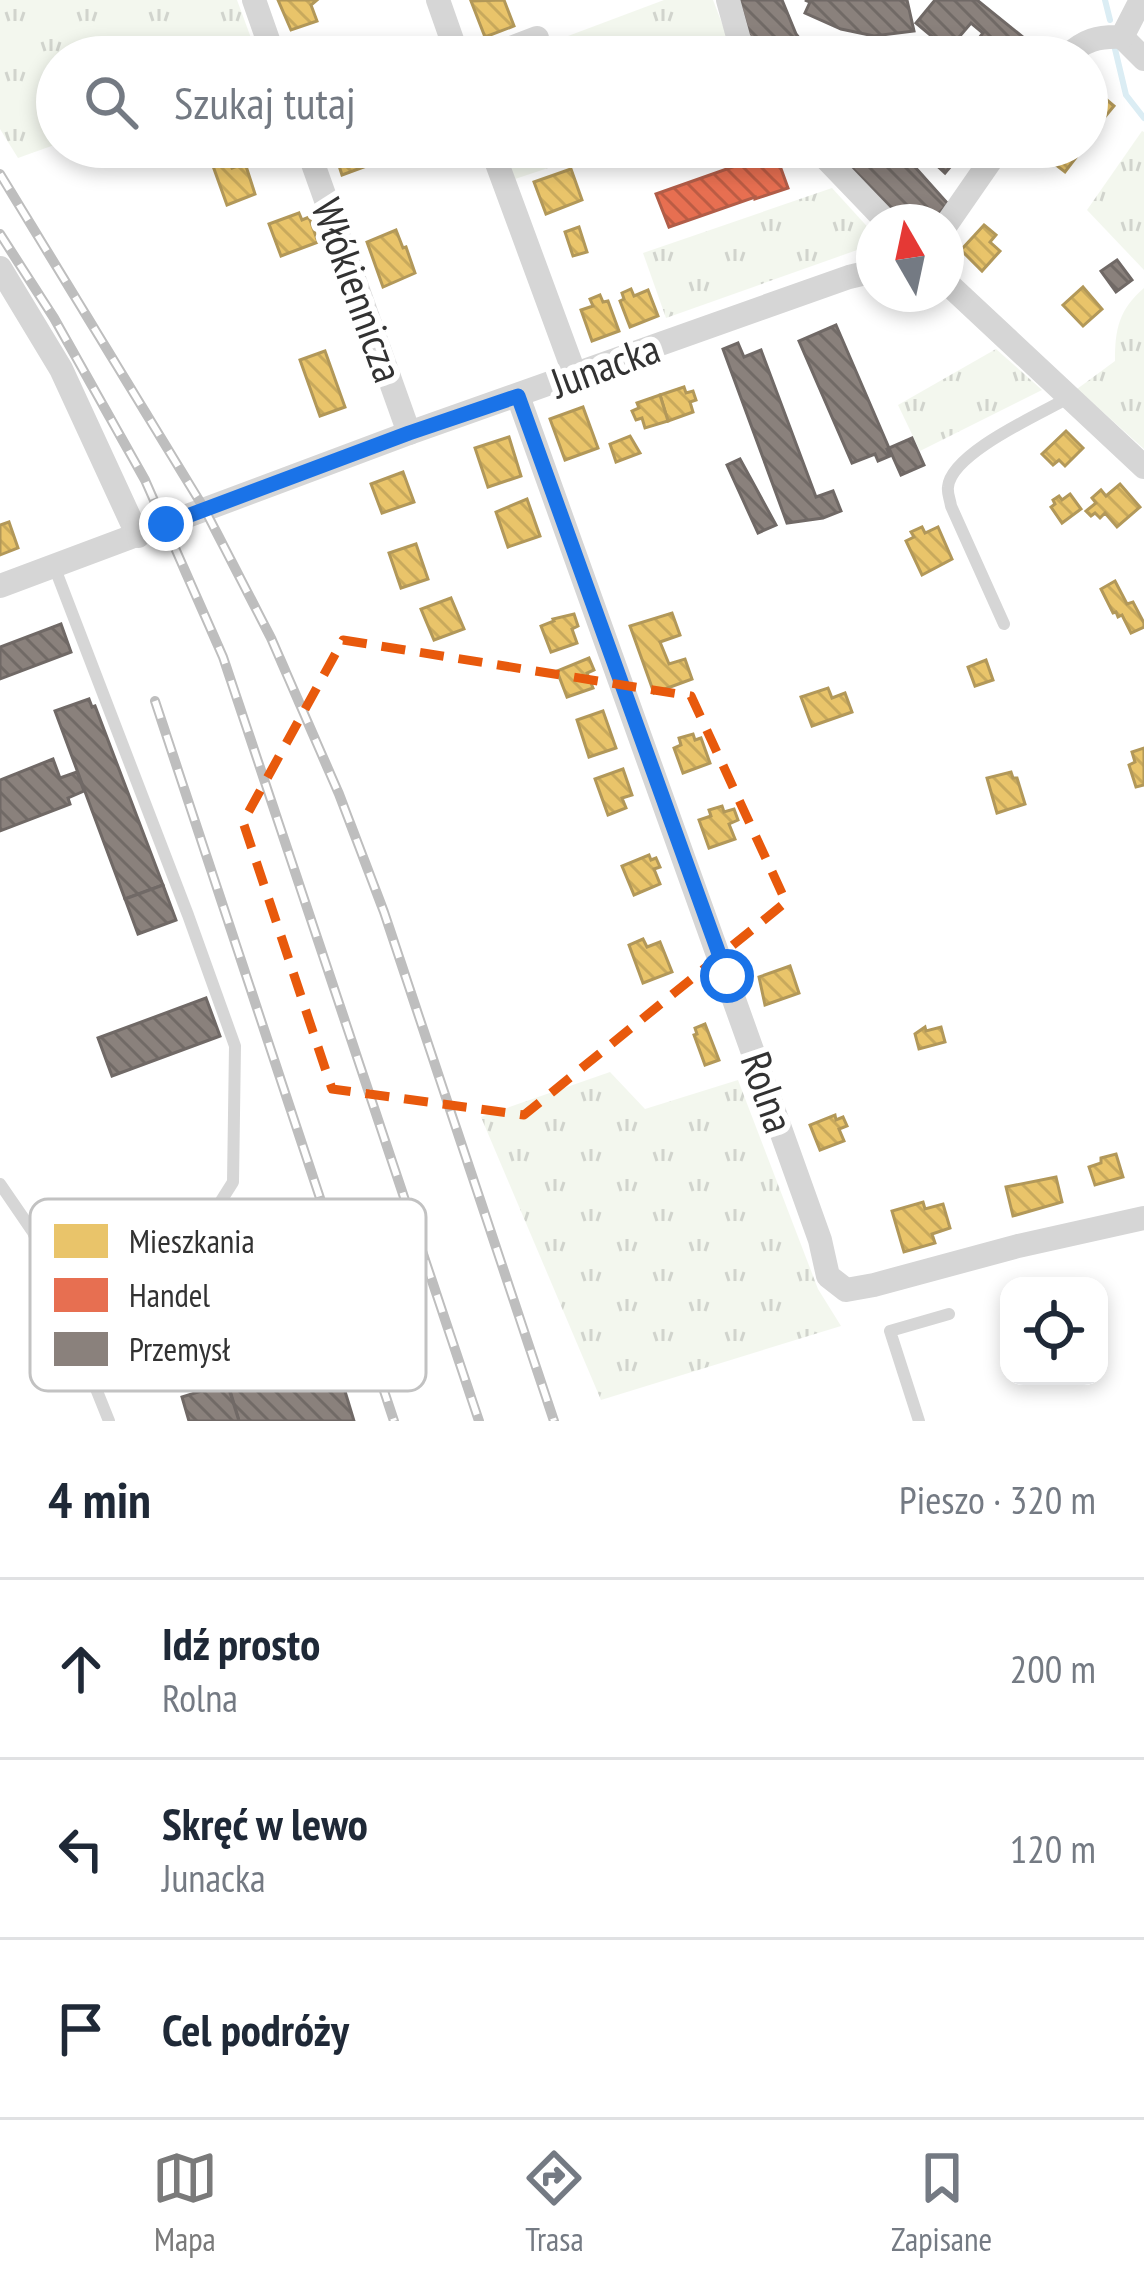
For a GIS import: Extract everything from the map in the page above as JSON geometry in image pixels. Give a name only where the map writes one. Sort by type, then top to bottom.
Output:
[{"type":"street","points":[[254,0],[267,36]]},
{"type":"street","points":[[438,0],[451,36]]},
{"type":"street","points":[[728,0],[739,36]]},
{"type":"street","points":[[1122,37],[1141,0]]},
{"type":"street","points":[[1108,36],[1122,37],[1144,59]]},
{"type":"street","name":"Włókiennicza","points":[[314,168],[409,433]]},
{"type":"street","points":[[499,168],[575,375]]},
{"type":"street","points":[[835,168],[869,204]]},
{"type":"street","points":[[961,204],[985,168]]},
{"type":"street","points":[[0,268],[62,369],[138,536]]},
{"type":"street","name":"Junacka","points":[[0,586],[409,433],[856,276]]},
{"type":"street","points":[[964,299],[1144,467]]},
{"type":"street","name":"Rolna","points":[[518,396],[789,1152],[828,1276],[846,1290],[874,1285],[982,1254],[1144,1218]]},
{"type":"lane","points":[[1004,624],[951,506],[948,486],[955,470],[976,450],[1070,398]]},
{"type":"lane","points":[[53,566],[235,1046],[233,1181],[222,1199]]},
{"type":"lane","points":[[0,1184],[30,1228]]},
{"type":"lane","points":[[919,1421],[890,1331],[949,1314]]},
{"type":"lane","points":[[97,1391],[109,1421]]},
{"type":"highlighted area","points":[[343,640],[691,696],[786,902],[524,1115],[332,1089],[243,822]]},
{"type":"green space","points":[[0,0],[237,0],[250,36],[36,36],[36,152],[18,158],[0,129]]},
{"type":"green space","points":[[664,0],[713,0],[727,36],[568,36]]},
{"type":"green space","points":[[1144,132],[1144,270],[1087,210]]},
{"type":"green space","points":[[511,168],[548,168],[515,179]]},
{"type":"green space","points":[[832,188],[856,214],[856,250],[666,318],[643,253]]},
{"type":"green space","points":[[1144,288],[1144,449],[1077,389],[1115,361],[1120,320]]},
{"type":"green space","points":[[996,349],[1042,390],[920,451],[898,405]]},
{"type":"green space","points":[[610,1072],[645,1109],[738,1080],[818,1289],[841,1326],[601,1400],[481,1117]]},
{"type":"building: Mieszkania","points":[[278,0],[317,0],[311,5],[317,21],[291,30]]},
{"type":"building: Mieszkania","points":[[504,0],[514,26],[485,36],[471,1]]},
{"type":"building: Mieszkania","points":[[214,168],[247,168],[255,194],[227,205]]},
{"type":"building: Mieszkania","points":[[571,169],[582,200],[546,214],[534,182]]},
{"type":"building: Mieszkania","points":[[299,213],[302,220],[309,217],[318,242],[281,256],[269,224]]},
{"type":"building: Mieszkania","points":[[984,225],[996,235],[990,242],[1000,251],[982,271],[964,253],[964,247]]},
{"type":"building: Mieszkania","points":[[579,227],[587,252],[573,256],[565,232]]},
{"type":"building: Mieszkania","points":[[396,230],[415,273],[383,287],[367,242]]},
{"type":"building: Mieszkania","points":[[1083,287],[1102,309],[1083,326],[1063,305]]},
{"type":"building: Mieszkania","points":[[631,289],[634,296],[648,290],[658,316],[630,327],[620,301],[622,293]]},
{"type":"building: Mieszkania","points":[[600,295],[603,302],[608,301],[619,331],[592,341],[581,310],[593,306],[590,299]]},
{"type":"building: Mieszkania","points":[[325,351],[345,407],[320,416],[300,360]]},
{"type":"building: Mieszkania","points":[[684,387],[686,393],[693,391],[693,412],[668,421],[660,395]]},
{"type":"building: Mieszkania","points":[[660,395],[668,421],[645,428],[642,418],[636,420],[632,411],[639,408],[637,403]]},
{"type":"building: Mieszkania","points":[[583,407],[598,448],[565,460],[550,419]]},
{"type":"building: Mieszkania","points":[[1066,431],[1083,448],[1065,466],[1059,460],[1053,465],[1042,454]]},
{"type":"building: Mieszkania","points":[[630,436],[640,453],[616,462],[610,444]]},
{"type":"building: Mieszkania","points":[[509,437],[521,476],[488,487],[475,448]]},
{"type":"building: Mieszkania","points":[[403,472],[414,502],[382,513],[371,484]]},
{"type":"building: Mieszkania","points":[[1120,484],[1140,507],[1117,527],[1105,513],[1100,518],[1086,511],[1101,490],[1106,496]]},
{"type":"building: Mieszkania","points":[[1070,494],[1081,509],[1062,523],[1051,507],[1053,500]]},
{"type":"building: Mieszkania","points":[[527,499],[540,536],[508,547],[496,512]]},
{"type":"building: Mieszkania","points":[[9,522],[18,548],[0,555],[0,525]]},
{"type":"building: Mieszkania","points":[[922,527],[925,533],[938,527],[952,559],[922,575],[906,541]]},
{"type":"building: Mieszkania","points":[[416,544],[428,579],[401,588],[389,553]]},
{"type":"building: Mieszkania","points":[[1115,581],[1144,623],[1131,633],[1122,615],[1113,613],[1101,589]]},
{"type":"building: Mieszkania","points":[[451,598],[464,629],[434,640],[421,609]]},
{"type":"building: Mieszkania","points":[[672,613],[680,635],[660,642],[669,664],[685,659],[692,679],[654,693],[630,626]]},
{"type":"building: Mieszkania","points":[[574,614],[577,643],[551,652],[541,626]]},
{"type":"building: Mieszkania","points":[[589,658],[594,670],[587,673],[593,688],[567,697],[557,671]]},
{"type":"building: Mieszkania","points":[[986,660],[993,680],[975,686],[968,667]]},
{"type":"building: Mieszkania","points":[[828,688],[832,698],[845,693],[852,712],[812,726],[801,697]]},
{"type":"building: Mieszkania","points":[[603,711],[616,748],[589,757],[577,720]]},
{"type":"building: Mieszkania","points":[[693,734],[695,740],[701,738],[710,763],[683,773],[674,748],[681,745],[679,738]]},
{"type":"building: Mieszkania","points":[[1144,748],[1144,785],[1136,787],[1129,765],[1135,762],[1132,752]]},
{"type":"building: Mieszkania","points":[[623,769],[632,795],[622,798],[626,808],[608,815],[595,779]]},
{"type":"building: Mieszkania","points":[[1011,772],[1025,804],[997,813],[987,778]]},
{"type":"building: Mieszkania","points":[[722,806],[724,812],[734,809],[738,820],[729,824],[735,839],[709,848],[699,820]]},
{"type":"building: Mieszkania","points":[[649,855],[660,867],[654,869],[660,884],[634,895],[622,866]]},
{"type":"building: Mieszkania","points":[[643,939],[647,947],[660,942],[672,972],[643,983],[629,945]]},
{"type":"building: Mieszkania","points":[[790,966],[799,993],[765,1005],[759,977]]},
{"type":"building: Mieszkania","points":[[705,1024],[719,1060],[705,1065],[694,1035],[695,1028]]},
{"type":"building: Mieszkania","points":[[925,1027],[926,1031],[941,1027],[945,1042],[919,1049],[915,1034]]},
{"type":"building: Mieszkania","points":[[835,1115],[836,1120],[843,1117],[847,1126],[839,1129],[844,1141],[820,1150],[810,1125]]},
{"type":"building: Mieszkania","points":[[1116,1154],[1123,1177],[1095,1185],[1089,1167]]},
{"type":"building: Mieszkania","points":[[1056,1177],[1062,1202],[1013,1216],[1006,1187]]},
{"type":"building: Mieszkania","points":[[923,1202],[925,1209],[943,1204],[950,1228],[932,1234],[935,1243],[904,1252],[892,1211]]},
{"type":"building: Handel","points":[[730,168],[781,168],[788,188],[669,227],[656,194]]},
{"type":"building: Przemysł","points":[[739,0],[782,0],[798,36],[750,36]]},
{"type":"building: Przemysł","points":[[805,0],[907,0],[914,31],[874,36],[841,29],[805,13],[810,2]]},
{"type":"building: Przemysł","points":[[935,0],[977,0],[1022,36],[981,36],[983,33],[971,23],[960,36],[931,36],[916,23]]},
{"type":"building: Przemysł","points":[[851,168],[916,168],[948,204],[886,204]]},
{"type":"building: Przemysł","points":[[1117,260],[1132,280],[1116,292],[1101,271]]},
{"type":"building: Przemysł","points":[[836,325],[889,448],[890,456],[878,461],[875,454],[852,463],[799,341]]},
{"type":"building: Przemysł","points":[[738,343],[744,357],[761,350],[816,497],[833,491],[841,511],[787,523],[723,349]]},
{"type":"building: Przemysł","points":[[912,438],[924,465],[901,475],[889,448]]},
{"type":"building: Przemysł","points":[[740,459],[776,525],[758,533],[727,465]]},
{"type":"building: Przemysł","points":[[61,624],[71,652],[0,679],[0,647]]},
{"type":"building: Przemysł","points":[[89,699],[163,885],[125,899],[55,711]]},
{"type":"building: Przemysł","points":[[53,759],[60,778],[77,772],[84,791],[68,798],[70,804],[0,831],[0,780]]},
{"type":"building: Przemysł","points":[[163,885],[176,920],[138,934],[125,899]]},
{"type":"building: Przemysł","points":[[206,998],[220,1036],[112,1076],[98,1038]]},
{"type":"building: Przemysł","points":[[230,1391],[345,1391],[354,1421],[239,1421]]},
{"type":"building: Przemysł","points":[[230,1391],[239,1421],[189,1421],[182,1397]]},
{"type":"waterway","points":[[1105,0],[1110,20]]},
{"type":"waterway","points":[[1115,49],[1126,95],[1144,118]]},
{"type":"railway","points":[[0,174],[205,510],[271,638],[384,912],[554,1421]]},
{"type":"railway","points":[[0,234],[54,318],[145,480],[223,657],[405,1199]]},
{"type":"railway","points":[[155,701],[320,1199]]},
{"type":"railway","points":[[426,1263],[479,1421]]},
{"type":"railway","points":[[384,1391],[394,1421]]},
{"type":"route","points":[[166,524],[518,396],[727,976]]}]
